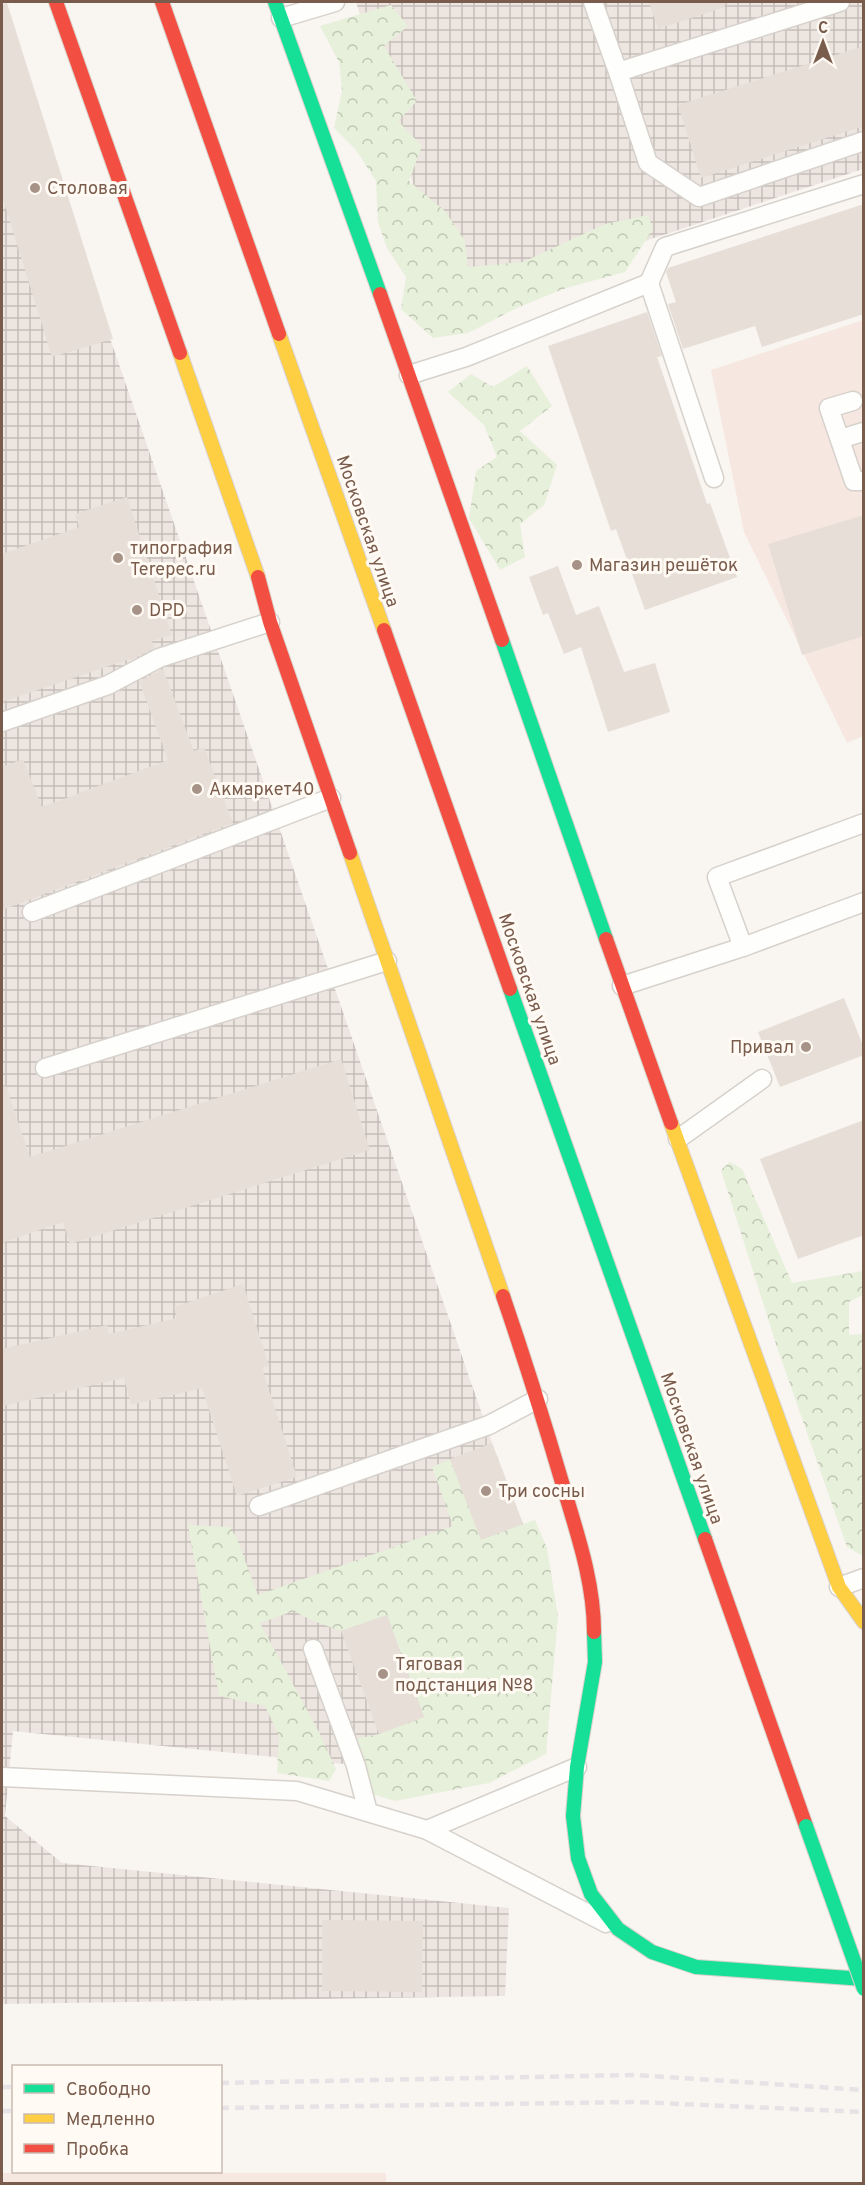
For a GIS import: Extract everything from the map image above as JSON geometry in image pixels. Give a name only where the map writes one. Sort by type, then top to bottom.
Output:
[{"type":"main road","points":[[56,2],[255,567],[270,622],[538,1399],[582,1548],[594,1606],[595,1662],[577,1767],[573,1816],[578,1858],[591,1894],[618,1929],[652,1952],[696,1967],[864,1979]]},
{"type":"main road","name":"Московская улица","points":[[162,2],[864,1989]]},
{"type":"main road","points":[[278,10],[409,375],[622,986],[839,1587],[864,1622]]},
{"type":"lane","points":[[278,10],[334,2]]},
{"type":"lane","points":[[593,2],[648,163],[699,197],[864,141]]},
{"type":"lane","points":[[618,72],[840,2]]},
{"type":"lane","points":[[714,478],[649,283],[665,247],[864,184]]},
{"type":"lane","points":[[409,375],[466,357],[649,283]]},
{"type":"lane","points":[[853,401],[829,408],[854,481],[864,481]]},
{"type":"lane","points":[[840,439],[863,432]]},
{"type":"lane","points":[[2,722],[108,685],[159,658],[270,622]]},
{"type":"lane","points":[[32,912],[331,798]]},
{"type":"lane","points":[[743,947],[717,877],[864,822]]},
{"type":"lane","points":[[622,986],[743,947],[864,902]]},
{"type":"lane","points":[[45,1068],[387,961]]},
{"type":"lane","points":[[678,1140],[762,1079]]},
{"type":"lane","points":[[260,1506],[489,1425],[538,1399]]},
{"type":"lane","points":[[839,1587],[864,1578]]},
{"type":"lane","points":[[313,1649],[356,1766],[368,1812]]},
{"type":"lane","points":[[427,1830],[577,1767]]},
{"type":"lane","points":[[2,1777],[297,1791],[427,1830],[618,1929]]},
{"type":"shaded area","points":[[356,2],[863,2],[863,169],[451,305]]},
{"type":"shaded area","points":[[2,26],[540,1577],[394,1769],[13,1731],[5,1816],[62,1863],[509,1908],[505,1996],[2,2004]]},
{"type":"shaded area","points":[[863,320],[863,736],[847,743],[744,532],[711,370]]},
{"type":"shaded area","points":[[2,2173],[386,2173],[386,2183],[2,2184]]},
{"type":"green space","points":[[391,5],[408,26],[384,46],[417,101],[398,121],[422,146],[409,181],[445,211],[465,241],[468,267],[523,262],[605,224],[648,215],[653,229],[625,272],[566,288],[519,307],[468,333],[433,338],[401,309],[406,277],[387,248],[378,222],[376,181],[356,150],[334,128],[342,91],[339,62],[320,26]]},
{"type":"green space","points":[[527,366],[552,406],[520,431],[557,465],[544,505],[520,524],[525,557],[500,570],[469,518],[476,471],[497,457],[484,425],[448,392],[471,374],[493,387]]},
{"type":"green space","points":[[730,1162],[742,1169],[792,1283],[863,1271],[863,1295],[849,1302],[849,1335],[863,1334],[863,1556],[847,1547],[777,1347],[721,1170]]},
{"type":"green space","points":[[450,1459],[481,1539],[535,1520],[547,1548],[558,1616],[546,1754],[489,1783],[395,1801],[372,1794],[355,1739],[379,1734],[424,1717],[387,1615],[341,1631],[294,1611],[260,1623],[320,1734],[336,1769],[329,1781],[277,1773],[279,1736],[265,1706],[219,1696],[188,1525],[229,1527],[236,1536],[258,1595],[453,1526],[432,1467]]},
{"type":"building","points":[[649,2],[724,2],[725,7],[658,29]]},
{"type":"building","points":[[7,3],[113,339],[52,357],[2,196],[2,4]]},
{"type":"building","points":[[864,46],[864,126],[701,178],[678,105]]},
{"type":"building","points":[[864,204],[864,314],[762,347],[755,326],[683,349],[668,304],[676,302],[666,272],[668,268]]},
{"type":"building","points":[[647,312],[662,356],[657,357],[707,504],[710,503],[737,577],[645,610],[616,529],[611,531],[548,346]]},
{"type":"building","points":[[127,497],[172,635],[152,641],[155,648],[131,660],[2,702],[2,554],[79,527],[75,514]]},
{"type":"building","points":[[864,515],[864,636],[802,655],[768,544]]},
{"type":"building","points":[[558,566],[576,615],[599,606],[624,672],[655,663],[670,712],[608,732],[581,647],[564,654],[548,613],[543,615],[529,577]]},
{"type":"building","points":[[163,669],[194,751],[204,747],[233,823],[2,910],[2,767],[23,759],[42,807],[168,760],[139,681]]},
{"type":"building","points":[[844,998],[864,1048],[864,1055],[780,1087],[758,1032]]},
{"type":"building","points":[[341,1059],[370,1150],[70,1244],[63,1222],[2,1243],[2,1087],[6,1086],[30,1157]]},
{"type":"building","points":[[864,1120],[864,1235],[798,1259],[760,1159]]},
{"type":"building","points":[[243,1284],[269,1366],[262,1368],[297,1477],[237,1496],[202,1388],[131,1405],[124,1378],[2,1406],[2,1349],[107,1325],[109,1334],[177,1318],[174,1307]]},
{"type":"building","name":"Три сосны","points":[[492,1443],[523,1524],[481,1540],[450,1459]]},
{"type":"building","name":"Тяговая подстанция №8","points":[[387,1615],[424,1717],[379,1734],[341,1631]]},
{"type":"building","points":[[322,1920],[423,1921],[422,1992],[322,1991]]},
{"type":"railway","points":[[222,2083],[635,2075],[864,2090]]},
{"type":"railway","points":[[2,2087],[12,2087]]},
{"type":"railway","points":[[222,2108],[635,2102],[864,2112]]},
{"type":"railway","points":[[2,2111],[12,2111]]},
{"type":"traffic: fast","points":[[275,2],[380,294]]},
{"type":"traffic: fast","points":[[502,640],[606,939]]},
{"type":"traffic: fast","points":[[510,989],[705,1539]]},
{"type":"traffic: fast","points":[[594,1632],[595,1662],[577,1767],[573,1816],[578,1858],[591,1894],[618,1929],[652,1952],[696,1967],[864,1979]]},
{"type":"traffic: fast","points":[[806,1826],[864,1989]]},
{"type":"traffic: slow","points":[[279,334],[384,630]]},
{"type":"traffic: slow","points":[[180,353],[258,577]]},
{"type":"traffic: slow","points":[[350,853],[503,1296]]},
{"type":"traffic: slow","points":[[671,1123],[839,1587],[864,1622]]},
{"type":"traffic: jam","points":[[56,2],[180,353]]},
{"type":"traffic: jam","points":[[162,2],[279,334]]},
{"type":"traffic: jam","points":[[380,294],[502,640]]},
{"type":"traffic: jam","points":[[258,577],[270,622],[350,853]]},
{"type":"traffic: jam","points":[[384,630],[510,989]]},
{"type":"traffic: jam","points":[[606,939],[671,1123]]},
{"type":"traffic: jam","points":[[503,1296],[580,1542],[591,1596],[594,1632]]},
{"type":"traffic: jam","points":[[705,1539],[806,1826]]},
{"type":"place","name":"Столовая","points":[[35,188]]},
{"type":"place","name":"типография Terepec.ru","points":[[118,558]]},
{"type":"place","name":"Магазин решёток","points":[[577,565]]},
{"type":"place","name":"DPD","points":[[137,610]]},
{"type":"place","name":"Акмаркет40","points":[[197,789]]},
{"type":"place","name":"Привал","points":[[806,1047]]},
{"type":"place","name":"Три сосны","points":[[486,1491]]},
{"type":"place","name":"Тяговая подстанция №8","points":[[383,1674]]}]
